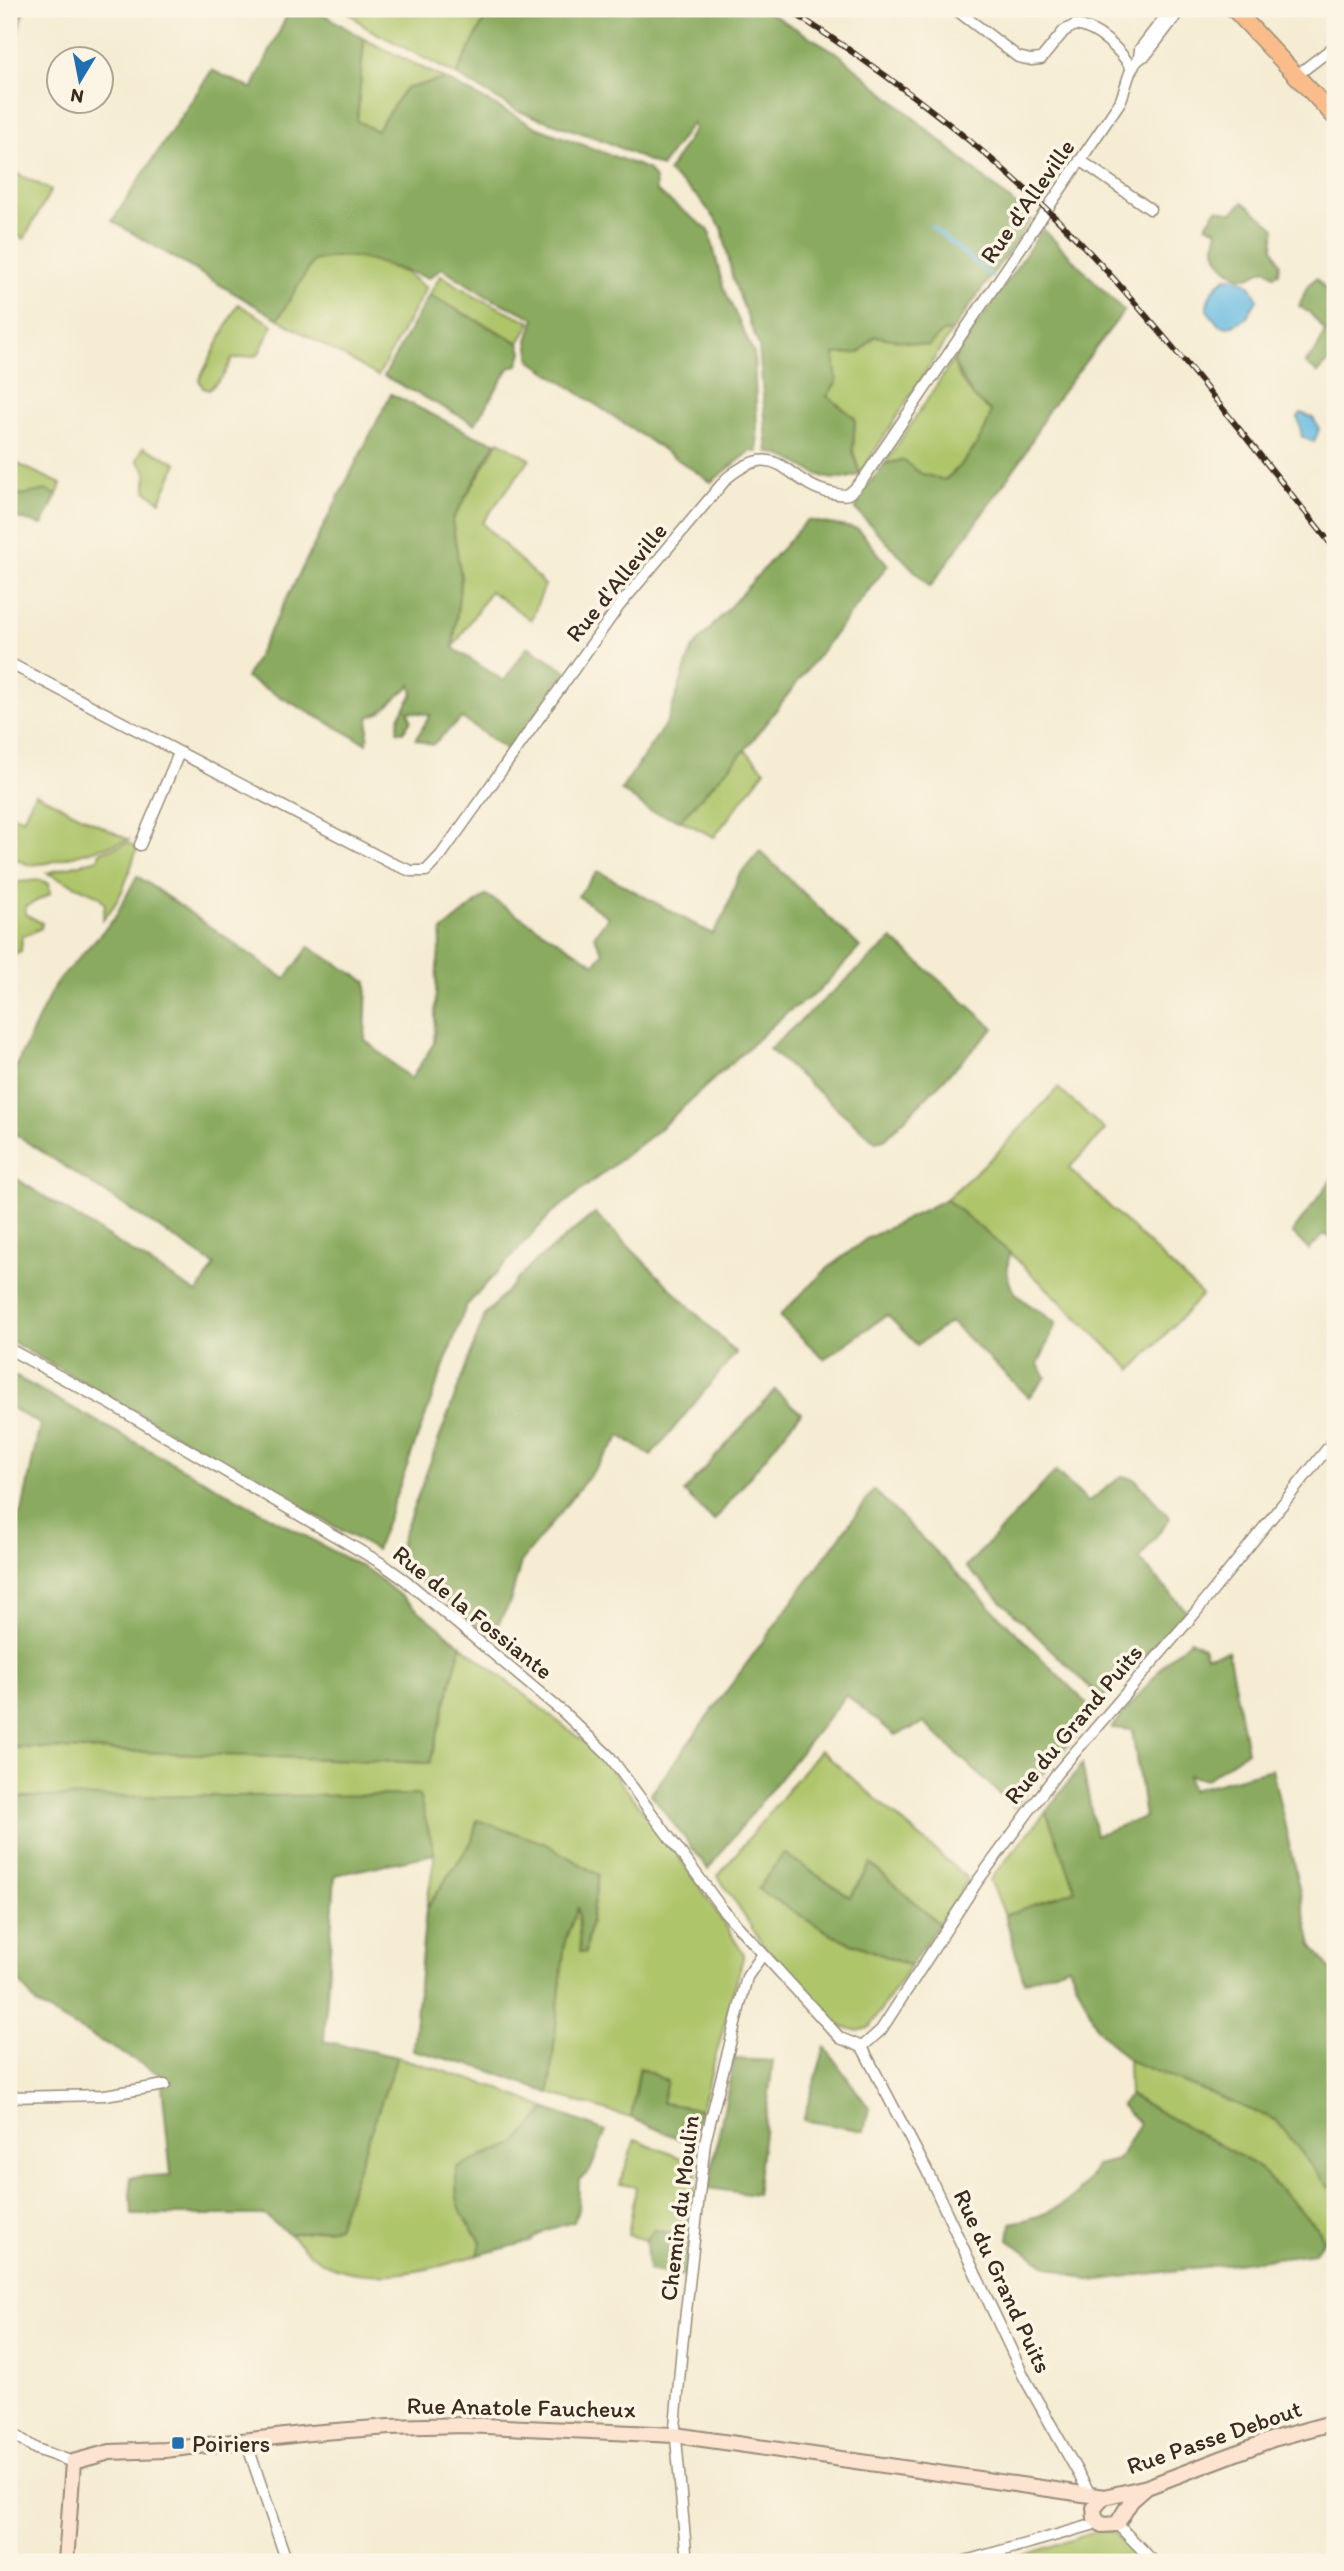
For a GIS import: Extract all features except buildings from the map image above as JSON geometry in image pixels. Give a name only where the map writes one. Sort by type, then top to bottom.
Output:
[{"type":"main road","points":[[1234,9],[1335,117]]},
{"type":"main road","name":"Rue Passe Debout","points":[[1099,2503],[1273,2439],[1335,2422]]},
{"type":"main road","name":"Rue Anatole Faucheux","points":[[73,2462],[110,2452],[165,2450],[414,2426],[675,2435],[1066,2493],[1099,2503]]},
{"type":"main road","points":[[66,2562],[73,2462]]},
{"type":"main road","points":[[1120,2518],[1117,2499],[1099,2503],[1107,2526],[1120,2518],[1147,2487]]},
{"type":"street","points":[[955,9],[1018,57],[1041,59],[1064,31],[1075,25],[1094,31],[1124,57],[1131,67]]},
{"type":"street","name":"Rue d'Alleville","points":[[1139,58],[1140,49],[1171,9]]},
{"type":"street","name":"Rue d'Alleville","points":[[9,663],[391,863],[411,872],[426,871],[441,855],[619,606],[727,478],[745,464],[760,460],[778,462],[816,490],[848,494],[864,478],[1121,102],[1131,67],[1146,55],[1181,9]]},
{"type":"street","points":[[1297,75],[1335,46]]},
{"type":"street","points":[[1080,160],[1150,209]]},
{"type":"street","points":[[139,845],[179,753]]},
{"type":"street","name":"Rue de la Fossiante","points":[[9,1349],[107,1402],[381,1563],[405,1580],[564,1713],[610,1757],[723,1910],[763,1954]]},
{"type":"street","name":"Rue du Grand Puits","points":[[1099,2503],[1024,2376],[921,2159],[862,2047],[881,2030],[977,1882],[1057,1773],[1195,1613],[1335,1443]]},
{"type":"street","points":[[763,1954],[840,2038],[862,2047]]},
{"type":"street","name":"Chemin du Moulin","points":[[687,2562],[675,2435],[705,2142],[747,1977],[763,1954]]},
{"type":"street","points":[[9,2097],[105,2095],[165,2085]]},
{"type":"street","points":[[9,2431],[36,2449],[73,2462]]},
{"type":"street","points":[[246,2441],[287,2562]]},
{"type":"street","points":[[962,2562],[1091,2525],[1099,2503]]},
{"type":"street","points":[[1120,2518],[1154,2562]]},
{"type":"green space","points":[[9,9],[24,9],[9,66]]},
{"type":"green space","points":[[290,9],[315,9],[364,39],[357,121],[376,131],[405,89],[445,79],[538,128],[648,169],[655,179],[656,191],[709,230],[723,287],[754,354],[758,452],[751,451],[711,482],[531,361],[528,340],[535,318],[488,297],[442,268],[429,278],[359,258],[313,261],[278,319],[112,221],[212,70],[252,89]]},
{"type":"green space","points":[[346,9],[490,9],[456,75],[365,27]]},
{"type":"green space","points":[[490,9],[763,9],[839,54],[1032,219],[952,331],[943,332],[928,346],[875,336],[859,353],[834,354],[837,382],[827,396],[855,418],[853,451],[860,474],[834,479],[768,452],[759,347],[733,280],[722,228],[699,198],[668,172],[694,129],[692,123],[661,167],[605,141],[518,111],[456,75]]},
{"type":"green space","points":[[364,39],[445,79],[405,89],[377,131],[357,121]]},
{"type":"green space","points":[[9,170],[51,190],[24,239],[9,231]]},
{"type":"green space","points":[[1243,202],[1275,228],[1273,247],[1280,263],[1279,273],[1274,275],[1266,269],[1251,276],[1239,276],[1227,269],[1219,259],[1215,245],[1217,230],[1206,225],[1217,209],[1232,213]]},
{"type":"green space","points":[[1043,229],[1124,311],[1047,412],[1024,455],[930,587],[856,510],[858,497],[885,464],[902,460],[922,474],[945,480],[974,449],[985,430],[991,411],[974,398],[954,364],[955,357]]},
{"type":"green space","points":[[335,255],[359,255],[406,273],[426,288],[378,376],[278,319],[313,261]]},
{"type":"green space","points":[[441,275],[476,297],[531,322],[519,343],[429,295]]},
{"type":"green space","points":[[1316,278],[1335,299],[1335,355],[1318,373],[1305,363],[1318,348],[1325,331],[1310,313],[1299,306],[1307,287]]},
{"type":"green space","points":[[429,295],[519,343],[522,352],[518,365],[509,368],[475,424],[384,376]]},
{"type":"green space","points":[[238,304],[273,325],[258,355],[232,359],[223,376],[209,390],[203,388],[199,380]]},
{"type":"green space","points":[[952,331],[860,474],[853,451],[855,418],[827,396],[836,382],[834,354],[867,344],[875,336],[928,345],[943,332]]},
{"type":"green space","points":[[955,357],[961,380],[991,411],[985,430],[974,449],[944,480],[922,474],[902,460],[885,464]]},
{"type":"green space","points":[[391,394],[475,436],[496,442],[452,521],[461,577],[453,648],[504,681],[528,646],[567,671],[507,750],[462,718],[432,745],[416,739],[430,715],[408,711],[411,720],[403,732],[397,731],[399,717],[413,694],[411,685],[381,712],[369,717],[367,744],[246,678]]},
{"type":"green space","points":[[499,441],[530,459],[482,523],[545,585],[531,620],[490,591],[453,648],[461,577],[452,521]]},
{"type":"green space","points":[[143,447],[177,463],[160,501],[146,491],[146,471],[137,460]]},
{"type":"green space","points":[[9,460],[61,484],[57,495],[9,491]]},
{"type":"green space","points":[[46,490],[57,495],[42,525],[9,516],[9,491],[17,496]]},
{"type":"green space","points":[[807,520],[858,529],[888,565],[745,750],[680,820],[650,811],[621,790],[668,720],[692,649]]},
{"type":"green space","points":[[745,750],[765,770],[714,837],[680,820]]},
{"type":"green space","points":[[35,793],[129,840],[48,863],[29,865],[9,856],[9,813],[23,819]]},
{"type":"green space","points":[[128,843],[137,848],[131,868],[120,895],[103,919],[105,904],[99,896],[47,873],[98,859],[100,852]]},
{"type":"green space","points":[[760,851],[860,947],[818,992],[785,1014],[658,1130],[551,1214],[466,1306],[376,1550],[9,1340],[9,1174],[197,1293],[215,1265],[9,1130],[9,1081],[55,984],[114,919],[137,876],[285,979],[309,947],[367,982],[365,1040],[411,1079],[434,1043],[437,967],[442,931],[486,895],[595,964],[603,952],[594,936],[608,917],[578,896],[598,871],[712,934],[724,916],[738,877]]},
{"type":"green space","points":[[40,880],[49,884],[50,894],[25,907],[25,914],[42,923],[41,928],[22,937],[21,951],[9,957],[9,883]]},
{"type":"green space","points":[[892,939],[994,1028],[886,1138],[876,1142],[769,1049]]},
{"type":"green space","points":[[1058,1088],[1105,1130],[1069,1168],[1202,1295],[1132,1370],[1010,1253],[946,1199],[997,1153]]},
{"type":"green space","points":[[1335,1175],[1335,1240],[1324,1234],[1309,1250],[1292,1233]]},
{"type":"green space","points":[[946,1199],[1010,1253],[1008,1278],[1012,1288],[1025,1302],[1056,1323],[1038,1365],[1046,1377],[1029,1397],[951,1322],[917,1345],[887,1315],[824,1359],[779,1316],[827,1269],[866,1239]]},
{"type":"green space","points":[[595,1213],[736,1353],[651,1456],[621,1436],[521,1562],[510,1602],[491,1637],[394,1560],[485,1315],[528,1268]]},
{"type":"green space","points":[[9,1373],[371,1572],[461,1645],[430,1763],[9,1747],[9,1618],[16,1575],[9,1563],[9,1521],[22,1512],[40,1424],[9,1407]]},
{"type":"green space","points":[[775,1390],[801,1413],[714,1521],[684,1492]]},
{"type":"green space","points":[[1056,1471],[1088,1502],[1122,1476],[1135,1479],[1170,1518],[1139,1559],[1187,1612],[1102,1699],[966,1567]]},
{"type":"green space","points":[[874,1490],[1090,1707],[1078,1733],[1014,1807],[924,1723],[895,1735],[846,1695],[708,1869],[651,1794]]},
{"type":"green space","points":[[1190,1640],[1203,1647],[1206,1656],[1228,1651],[1247,1751],[1205,1780],[1188,1775],[1191,1790],[1272,1769],[1312,1945],[1335,1975],[1335,2185],[1329,2188],[1276,2120],[1128,2060],[1098,2030],[1069,1966],[1024,1982],[1005,1915],[1076,1890],[1046,1812],[1082,1764],[1096,1835],[1145,1817],[1132,1730],[1112,1728],[1168,1660]]},
{"type":"green space","points":[[461,1645],[598,1753],[691,1873],[744,1954],[701,2109],[662,2103],[639,2069],[631,2118],[549,2093],[565,1941],[578,1904],[580,1952],[585,1952],[599,1875],[477,1820],[472,1841],[426,1909],[435,1854],[9,1797],[9,1747],[430,1763]]},
{"type":"green space","points":[[820,1750],[968,1879],[939,1924],[871,1865],[850,1898],[758,1889],[834,1936],[910,1966],[869,2028],[858,2031],[838,2025],[763,1945],[718,1876]]},
{"type":"green space","points":[[419,1795],[435,1854],[335,1875],[324,2041],[397,2057],[337,2227],[289,2234],[264,2215],[132,2215],[130,2177],[171,2175],[161,2075],[37,2005],[9,1968],[9,1797]]},
{"type":"green space","points":[[1046,1812],[1077,1890],[1005,1915],[990,1880]]},
{"type":"green space","points":[[477,1820],[544,1843],[599,1875],[585,1953],[580,1952],[578,1907],[565,1941],[549,2093],[485,2069],[413,2050],[426,1909],[472,1841]]},
{"type":"green space","points":[[784,1853],[850,1897],[871,1864],[939,1924],[910,1966],[834,1936],[758,1889]]},
{"type":"green space","points":[[825,2047],[869,2108],[864,2131],[803,2120]]},
{"type":"green space","points":[[397,2057],[495,2087],[547,2109],[516,2144],[482,2155],[466,2222],[481,2241],[477,2255],[438,2267],[394,2274],[351,2272],[331,2266],[313,2256],[289,2234],[337,2227]]},
{"type":"green space","points":[[734,2059],[773,2061],[756,2195],[708,2188]]},
{"type":"green space","points":[[1128,2060],[1276,2120],[1329,2187],[1335,2185],[1335,2224],[1323,2241],[1320,2231],[1256,2165],[1129,2095]]},
{"type":"green space","points":[[640,2068],[667,2081],[662,2103],[701,2109],[691,2144],[631,2118]]},
{"type":"green space","points":[[1129,2095],[1256,2165],[1320,2231],[1323,2241],[1314,2253],[1091,2281],[1050,2267],[1009,2241],[1011,2223],[1038,2216],[1062,2205],[1082,2188],[1096,2165],[1118,2160],[1139,2123],[1121,2105]]},
{"type":"green space","points":[[547,2109],[606,2131],[590,2171],[579,2180],[578,2209],[574,2222],[546,2230],[528,2242],[477,2255],[481,2241],[463,2215],[457,2199],[457,2167],[516,2144]]},
{"type":"green space","points":[[635,2139],[693,2163],[697,2171],[690,2246],[674,2234],[655,2230],[646,2240],[628,2235],[636,2187],[620,2184]]},
{"type":"green space","points":[[654,2230],[674,2234],[690,2246],[686,2277],[648,2270],[646,2240]]},
{"type":"green space","points":[[1101,2530],[1114,2533],[1142,2562],[1003,2562]]},
{"type":"water","points":[[1229,277],[1248,284],[1257,300],[1246,318],[1229,327],[1219,325],[1207,310],[1213,290]]},
{"type":"water","points":[[1301,413],[1313,418],[1319,429],[1314,442],[1302,437],[1298,417]]},
{"type":"waterway","points":[[931,226],[990,275]]},
{"type":"railway","points":[[788,9],[869,64],[948,123],[1058,220],[1155,326],[1335,549]]},
{"type":"place","name":"Poiriers","points":[[178,2443]]}]
